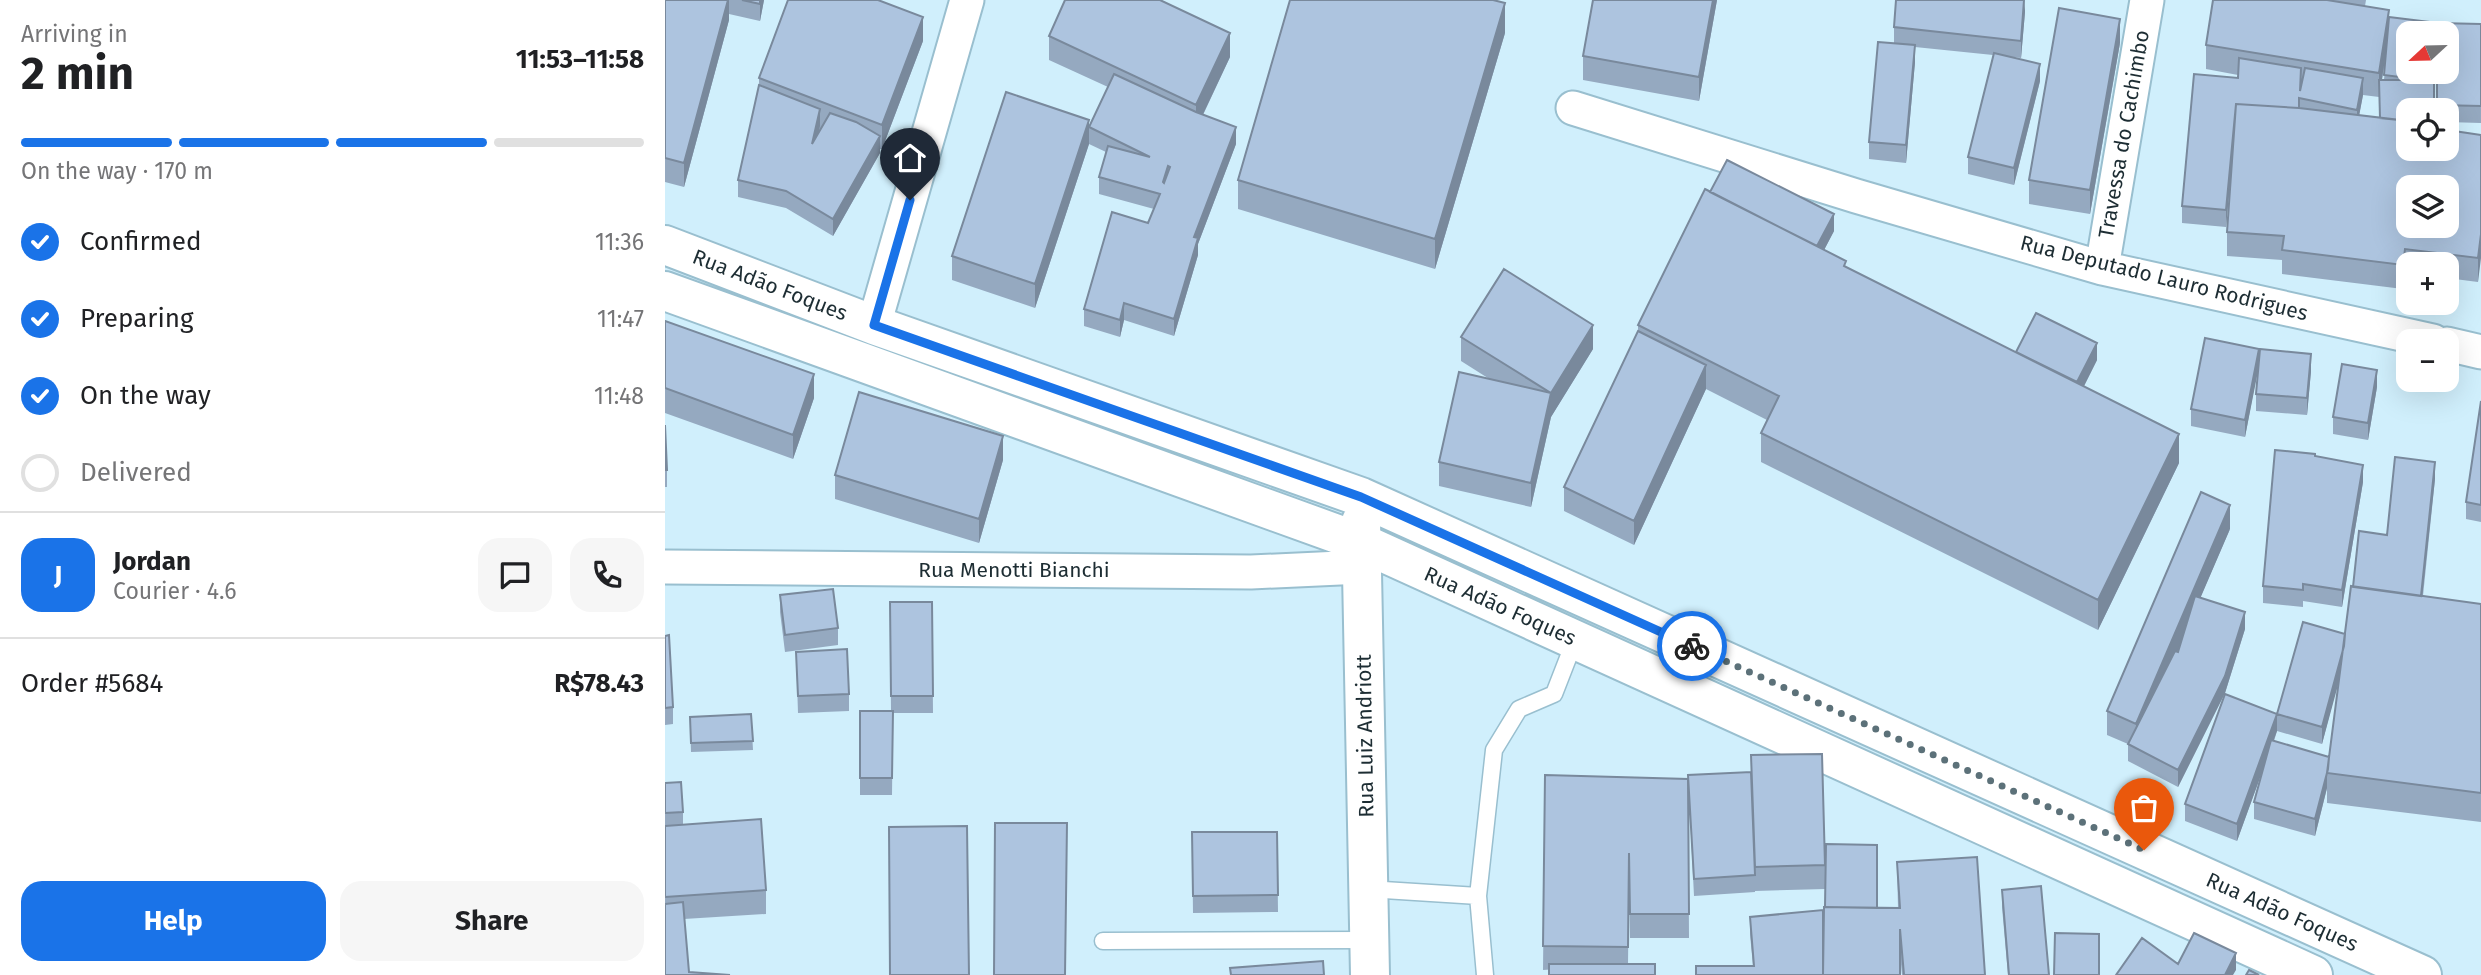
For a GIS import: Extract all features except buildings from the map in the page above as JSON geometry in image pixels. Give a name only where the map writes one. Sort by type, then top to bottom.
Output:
[{"type":"main road","name":"Rua Adão Foques","points":[[665,244],[874,325],[1361,497],[2423,975]]},
{"type":"main road","name":"Rua Adão Foques","points":[[665,291],[1362,555],[1576,640],[2313,975]]},
{"type":"main road","name":"Rua Luiz Andriott","points":[[1361,497],[1369,958]]},
{"type":"street","points":[[874,325],[967,0]]},
{"type":"street","name":"Travessa do Cachimbo","points":[[2102,268],[2147,0]]},
{"type":"street","name":"Rua Deputado Lauro Rodrigues","points":[[1573,108],[1856,196],[2102,268],[2396,333]]},
{"type":"street","points":[[2459,347],[2481,352]]},
{"type":"street","name":"Rua Menotti Bianchi","points":[[665,567],[1251,572],[1362,555]]},
{"type":"lane","points":[[1485,975],[1478,896],[1494,750],[1519,709],[1554,694],[1576,640]]},
{"type":"lane","points":[[1368,889],[1478,896]]},
{"type":"lane","points":[[1103,941],[1369,958]]},
{"type":"way so far","points":[[1692,646],[2144,850]]},
{"type":"route","points":[[910,200],[874,325],[1361,497],[1692,646]]}]
